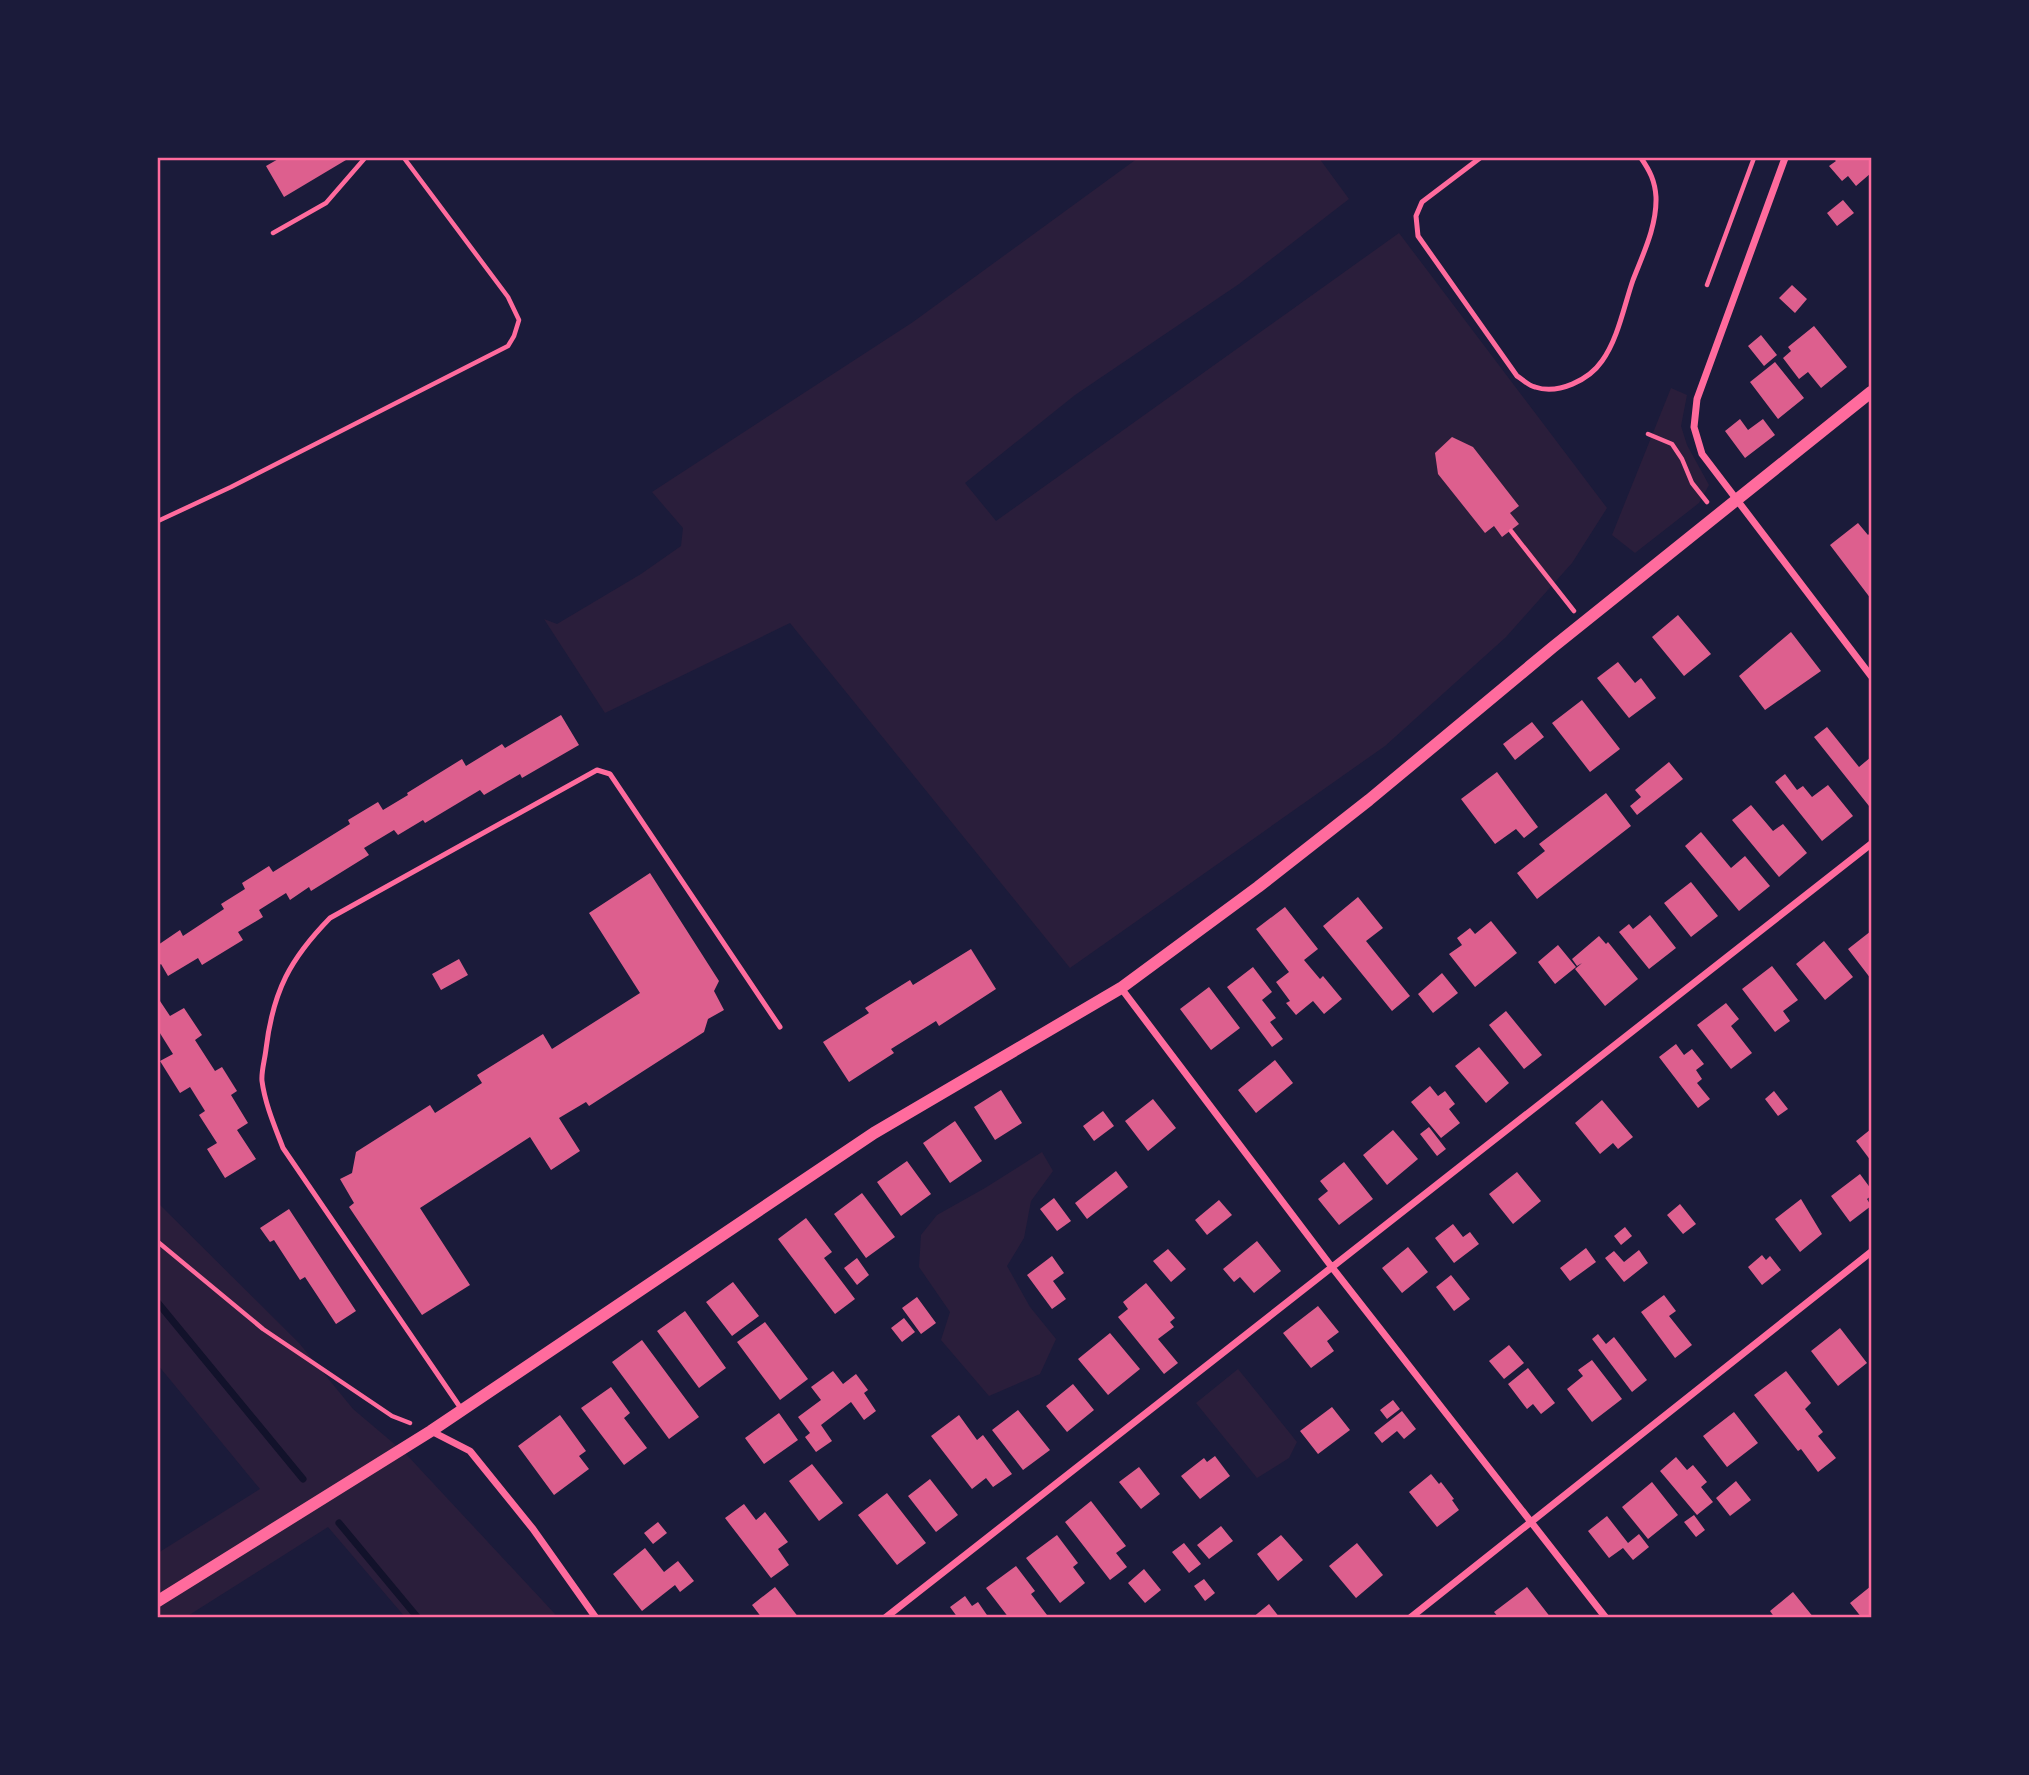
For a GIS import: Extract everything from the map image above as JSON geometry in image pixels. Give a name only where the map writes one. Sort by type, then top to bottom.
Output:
[{"type":"street","points":[[1785,158],[1697,399],[1694,427],[1702,454],[1871,677]]},
{"type":"street","points":[[158,1601],[430,1431],[874,1133],[1121,988],[1258,887],[1369,800],[1553,647],[1871,392]]},
{"type":"street","points":[[885,1618],[1871,844]]},
{"type":"street","points":[[1121,988],[1331,1266],[1606,1618]]},
{"type":"street","points":[[1410,1618],[1871,1252]]},
{"type":"street","points":[[430,1431],[470,1451],[533,1529],[596,1618]]},
{"type":"lane","points":[[1480,158],[1422,202],[1416,216],[1418,236],[1517,376],[1534,387],[1555,389],[1590,374],[1602,362],[1612,340],[1655,219],[1656,197],[1652,174],[1641,158]]},
{"type":"lane","points":[[462,1410],[284,1148],[272,1118],[262,1080],[269,1024],[283,979],[305,943],[330,918],[597,771],[610,774],[780,1027]]},
{"type":"path","points":[[273,233],[326,203],[365,158]]},
{"type":"path","points":[[158,521],[231,487],[508,346],[519,320],[508,297],[404,158]]},
{"type":"path","points":[[1707,285],[1754,158]]},
{"type":"path","points":[[1648,434],[1672,444],[1692,483],[1717,516]]},
{"type":"path","points":[[1511,531],[1574,611]]},
{"type":"path","points":[[158,1242],[263,1329],[392,1416],[430,1431]]},
{"type":"shaded area","points":[[1138,158],[1319,158],[1349,199],[1239,284],[1075,395],[965,483],[996,521],[1399,233],[1607,508],[1572,563],[1506,637],[1385,746],[1070,968],[790,623],[605,713],[544,619],[557,624],[641,574],[681,546],[683,528],[652,492],[913,322]]},
{"type":"shaded area","points":[[1671,388],[1687,395],[1681,426],[1687,445],[1709,485],[1699,503],[1635,553],[1612,535]]},
{"type":"shaded area","points":[[1042,1152],[1053,1171],[1031,1201],[1024,1238],[1007,1266],[1030,1307],[1056,1339],[1040,1374],[989,1396],[941,1340],[950,1312],[919,1267],[921,1235],[937,1215]]},
{"type":"shaded area","points":[[158,1203],[299,1343],[353,1409],[405,1453],[555,1614],[551,1618],[405,1617],[328,1527],[186,1617],[158,1617],[158,1553],[260,1489],[158,1365]]},
{"type":"shaded area","points":[[1238,1369],[1297,1442],[1289,1458],[1257,1478],[1196,1403]]},
{"type":"building","points":[[280,158],[346,160],[284,197],[266,166]]},
{"type":"building","points":[[1833,158],[1871,158],[1871,173],[1856,186],[1848,176],[1842,181],[1829,166],[1836,161]]},
{"type":"building","points":[[1843,200],[1854,213],[1837,226],[1827,213]]},
{"type":"building","points":[[1792,285],[1807,299],[1795,313],[1779,298]]},
{"type":"building","points":[[1814,326],[1847,367],[1821,388],[1808,372],[1799,379],[1783,358],[1791,351],[1788,347]]},
{"type":"building","points":[[1761,335],[1777,355],[1764,366],[1748,346]]},
{"type":"building","points":[[1775,362],[1804,398],[1778,419],[1750,382]]},
{"type":"building","points":[[1740,419],[1748,430],[1763,419],[1775,435],[1745,458],[1725,431]]},
{"type":"building","points":[[1452,437],[1473,447],[1519,506],[1510,513],[1519,524],[1502,537],[1494,526],[1485,533],[1438,474],[1435,453]]},
{"type":"building","points":[[1858,523],[1868,535],[1871,532],[1871,599],[1830,545]]},
{"type":"building","points":[[1678,615],[1711,654],[1684,676],[1652,637]]},
{"type":"building","points":[[1791,632],[1821,671],[1765,710],[1739,676]]},
{"type":"building","points":[[1618,662],[1635,683],[1641,678],[1656,698],[1629,718],[1597,678]]},
{"type":"building","points":[[1582,700],[1620,749],[1590,772],[1552,723]]},
{"type":"building","points":[[561,715],[579,745],[522,778],[520,774],[484,795],[480,790],[425,823],[423,820],[398,835],[394,830],[364,848],[369,855],[311,891],[309,887],[290,900],[286,893],[259,910],[263,917],[238,932],[243,940],[202,965],[198,958],[168,976],[161,964],[158,966],[158,945],[180,930],[183,936],[224,909],[221,904],[245,889],[242,883],[269,866],[273,872],[350,824],[348,820],[378,802],[383,810],[462,759],[466,766],[502,744],[505,748]]},
{"type":"building","points":[[1532,722],[1544,737],[1515,760],[1503,744]]},
{"type":"building","points":[[1827,727],[1859,767],[1871,757],[1869,806],[1814,737]]},
{"type":"building","points":[[1669,762],[1683,779],[1637,815],[1630,806],[1641,797],[1635,790]]},
{"type":"building","points":[[1497,772],[1538,827],[1524,838],[1516,829],[1495,844],[1461,799]]},
{"type":"building","points":[[1785,774],[1797,790],[1803,786],[1812,797],[1828,785],[1853,816],[1822,841],[1775,782]]},
{"type":"building","points":[[1606,793],[1631,826],[1537,899],[1517,873],[1545,851],[1539,844]]},
{"type":"building","points":[[1751,805],[1773,831],[1783,824],[1807,853],[1779,877],[1732,820]]},
{"type":"building","points":[[1701,832],[1731,868],[1745,856],[1770,886],[1739,911],[1685,846]]},
{"type":"building","points":[[650,873],[719,981],[714,991],[724,1010],[708,1019],[704,1032],[589,1106],[586,1102],[559,1118],[580,1151],[551,1170],[530,1137],[420,1208],[470,1285],[422,1315],[349,1207],[354,1203],[340,1179],[352,1173],[356,1152],[430,1105],[435,1113],[482,1083],[477,1075],[543,1034],[552,1049],[640,993],[589,913]]},
{"type":"building","points":[[1691,882],[1718,916],[1691,937],[1664,903]]},
{"type":"building","points":[[1358,897],[1383,928],[1366,941],[1410,996],[1392,1011],[1323,926]]},
{"type":"building","points":[[1285,907],[1318,949],[1304,960],[1320,979],[1323,976],[1342,999],[1324,1014],[1313,1001],[1296,1015],[1286,1003],[1290,1001],[1276,982],[1289,972],[1256,929]]},
{"type":"building","points":[[1650,915],[1676,948],[1649,969],[1619,932],[1629,924],[1633,929]]},
{"type":"building","points":[[1491,921],[1517,953],[1475,987],[1449,954],[1462,945],[1457,938],[1470,928],[1475,934]]},
{"type":"building","points":[[1871,931],[1871,979],[1848,949]]},
{"type":"building","points":[[1599,936],[1606,944],[1608,942],[1638,979],[1605,1006],[1575,969],[1582,963],[1577,966],[1572,959]]},
{"type":"building","points":[[1824,941],[1853,977],[1825,1000],[1796,964]]},
{"type":"building","points":[[1558,945],[1576,967],[1555,984],[1538,962]]},
{"type":"building","points":[[971,949],[996,989],[939,1026],[936,1021],[891,1049],[894,1053],[849,1082],[823,1042],[869,1013],[865,1008],[910,980],[913,985]]},
{"type":"building","points":[[459,959],[468,975],[441,990],[432,974]]},
{"type":"building","points":[[1772,966],[1798,1000],[1783,1011],[1790,1021],[1775,1032],[1742,989]]},
{"type":"building","points":[[1253,967],[1272,992],[1262,1000],[1276,1018],[1270,1022],[1283,1039],[1272,1047],[1227,987]]},
{"type":"building","points":[[1442,973],[1458,993],[1433,1013],[1418,994]]},
{"type":"building","points":[[1209,987],[1240,1028],[1211,1050],[1180,1009]]},
{"type":"building","points":[[158,998],[170,1016],[184,1008],[202,1035],[195,1040],[215,1071],[222,1067],[237,1091],[231,1095],[248,1123],[237,1130],[256,1159],[225,1178],[207,1149],[217,1143],[199,1115],[205,1111],[190,1087],[180,1093],[160,1061],[173,1054],[158,1030]]},
{"type":"building","points":[[1726,1003],[1739,1019],[1731,1026],[1752,1053],[1731,1069],[1697,1025]]},
{"type":"building","points":[[1506,1011],[1542,1055],[1524,1069],[1489,1025]]},
{"type":"building","points":[[1676,1044],[1684,1055],[1692,1049],[1704,1064],[1696,1070],[1702,1079],[1697,1083],[1710,1099],[1698,1108],[1659,1057]]},
{"type":"building","points":[[1479,1047],[1509,1083],[1486,1103],[1455,1066]]},
{"type":"building","points":[[1275,1060],[1293,1083],[1256,1113],[1238,1090]]},
{"type":"building","points":[[1430,1086],[1438,1096],[1445,1091],[1455,1104],[1449,1109],[1460,1123],[1441,1138],[1411,1102]]},
{"type":"building","points":[[1001,1090],[1022,1123],[995,1140],[974,1107]]},
{"type":"building","points":[[1774,1091],[1788,1109],[1778,1116],[1765,1099]]},
{"type":"building","points":[[1153,1099],[1176,1128],[1148,1151],[1125,1121]]},
{"type":"building","points":[[1602,1100],[1633,1137],[1618,1149],[1613,1143],[1600,1154],[1575,1123]]},
{"type":"building","points":[[1103,1111],[1114,1126],[1094,1141],[1083,1126]]},
{"type":"building","points":[[955,1121],[982,1161],[950,1183],[923,1143]]},
{"type":"building","points":[[1429,1127],[1446,1149],[1437,1156],[1420,1134]]},
{"type":"building","points":[[1871,1129],[1871,1161],[1856,1141]]},
{"type":"building","points":[[1393,1130],[1418,1159],[1387,1185],[1363,1155]]},
{"type":"building","points":[[907,1161],[931,1194],[901,1216],[877,1182]]},
{"type":"building","points":[[1344,1162],[1373,1199],[1339,1225],[1318,1199],[1328,1191],[1320,1181]]},
{"type":"building","points":[[1116,1171],[1128,1187],[1087,1219],[1075,1203]]},
{"type":"building","points":[[1517,1172],[1541,1201],[1513,1224],[1489,1194]]},
{"type":"building","points":[[1860,1174],[1871,1189],[1871,1196],[1867,1199],[1871,1206],[1850,1222],[1831,1196]]},
{"type":"building","points":[[862,1193],[895,1237],[866,1258],[834,1214]]},
{"type":"building","points":[[1054,1198],[1071,1221],[1057,1231],[1040,1209]]},
{"type":"building","points":[[1801,1199],[1822,1234],[1800,1252],[1775,1219]]},
{"type":"building","points":[[1219,1200],[1232,1215],[1207,1235],[1195,1220]]},
{"type":"building","points":[[1680,1204],[1696,1224],[1683,1234],[1667,1215]]},
{"type":"building","points":[[289,1209],[356,1311],[336,1324],[305,1277],[300,1280],[274,1240],[270,1242],[260,1228]]},
{"type":"building","points":[[806,1218],[832,1252],[824,1258],[855,1299],[835,1314],[778,1239]]},
{"type":"building","points":[[1453,1224],[1463,1237],[1470,1232],[1479,1244],[1454,1263],[1435,1238]]},
{"type":"building","points":[[1625,1227],[1632,1236],[1621,1245],[1614,1236]]},
{"type":"building","points":[[1257,1241],[1281,1271],[1254,1293],[1240,1277],[1234,1282],[1223,1269]]},
{"type":"building","points":[[1408,1247],[1428,1272],[1402,1293],[1382,1268]]},
{"type":"building","points":[[1586,1248],[1596,1262],[1570,1281],[1560,1268]]},
{"type":"building","points":[[1168,1249],[1186,1269],[1171,1282],[1153,1261]]},
{"type":"building","points":[[1639,1250],[1648,1263],[1624,1282],[1605,1258],[1614,1251],[1624,1262]]},
{"type":"building","points":[[1762,1255],[1766,1260],[1770,1256],[1781,1270],[1762,1285],[1748,1267]]},
{"type":"building","points":[[1052,1256],[1064,1273],[1053,1281],[1066,1299],[1052,1309],[1027,1275]]},
{"type":"building","points":[[857,1258],[869,1275],[857,1285],[844,1268]]},
{"type":"building","points":[[1451,1275],[1470,1299],[1454,1311],[1436,1287]]},
{"type":"building","points":[[733,1282],[759,1316],[732,1336],[706,1302]]},
{"type":"building","points":[[1146,1283],[1175,1318],[1170,1322],[1174,1327],[1158,1339],[1178,1363],[1164,1374],[1118,1317],[1128,1309],[1123,1302]]},
{"type":"building","points":[[1664,1295],[1676,1311],[1669,1316],[1692,1345],[1675,1358],[1641,1312]]},
{"type":"building","points":[[917,1297],[936,1323],[921,1334],[902,1308]]},
{"type":"building","points":[[1318,1306],[1339,1332],[1327,1341],[1334,1351],[1311,1368],[1283,1333]]},
{"type":"building","points":[[685,1311],[726,1368],[699,1388],[657,1331]]},
{"type":"building","points":[[904,1318],[915,1332],[902,1342],[891,1328]]},
{"type":"building","points":[[765,1322],[808,1379],[780,1400],[737,1342]]},
{"type":"building","points":[[1840,1328],[1867,1363],[1838,1386],[1811,1351]]},
{"type":"building","points":[[1110,1333],[1140,1369],[1108,1395],[1078,1359]]},
{"type":"building","points":[[1598,1334],[1606,1344],[1614,1337],[1647,1380],[1632,1392],[1592,1339]]},
{"type":"building","points":[[642,1340],[699,1417],[669,1439],[612,1362]]},
{"type":"building","points":[[1509,1345],[1524,1363],[1504,1379],[1489,1361]]},
{"type":"building","points":[[1592,1360],[1622,1399],[1592,1422],[1567,1389],[1583,1376],[1578,1370]]},
{"type":"building","points":[[1528,1368],[1555,1403],[1541,1414],[1533,1404],[1527,1409],[1508,1384]]},
{"type":"building","points":[[833,1371],[843,1384],[856,1374],[868,1390],[864,1393],[876,1411],[864,1420],[851,1402],[821,1425],[832,1441],[816,1452],[805,1437],[810,1433],[798,1417],[821,1400],[811,1387]]},
{"type":"building","points":[[1786,1371],[1811,1403],[1805,1409],[1823,1432],[1818,1436],[1836,1458],[1818,1472],[1754,1395]]},
{"type":"building","points":[[1073,1384],[1094,1410],[1067,1432],[1046,1406]]},
{"type":"building","points":[[611,1387],[630,1413],[624,1418],[647,1448],[624,1465],[581,1408]]},
{"type":"building","points":[[1393,1400],[1400,1409],[1387,1419],[1380,1410]]},
{"type":"building","points":[[1332,1407],[1350,1430],[1318,1454],[1300,1431]]},
{"type":"building","points":[[1018,1410],[1050,1450],[1023,1470],[992,1430]]},
{"type":"building","points":[[1402,1411],[1416,1429],[1404,1439],[1397,1431],[1382,1443],[1374,1433]]},
{"type":"building","points":[[1734,1412],[1758,1443],[1727,1467],[1703,1436]]},
{"type":"building","points":[[779,1413],[798,1440],[764,1464],[745,1438]]},
{"type":"building","points":[[560,1415],[586,1451],[579,1456],[589,1469],[554,1495],[518,1446]]},
{"type":"building","points":[[959,1415],[977,1440],[983,1435],[1012,1474],[993,1487],[986,1478],[972,1489],[931,1436]]},
{"type":"building","points":[[1215,1456],[1230,1476],[1200,1499],[1181,1476],[1204,1458],[1207,1462]]},
{"type":"building","points":[[1676,1457],[1687,1470],[1693,1465],[1707,1482],[1701,1487],[1713,1502],[1697,1515],[1660,1471]]},
{"type":"building","points":[[812,1464],[843,1503],[819,1521],[789,1481]]},
{"type":"building","points":[[1139,1467],[1160,1494],[1141,1509],[1119,1482]]},
{"type":"building","points":[[1431,1474],[1439,1484],[1441,1482],[1459,1510],[1437,1527],[1409,1492]]},
{"type":"building","points":[[930,1479],[958,1515],[936,1532],[908,1496]]},
{"type":"building","points":[[1736,1481],[1751,1500],[1730,1516],[1716,1498]]},
{"type":"building","points":[[1652,1482],[1678,1515],[1648,1539],[1622,1507]]},
{"type":"building","points":[[887,1493],[926,1543],[897,1565],[858,1515]]},
{"type":"building","points":[[1091,1501],[1126,1546],[1116,1553],[1127,1567],[1110,1580],[1065,1522]]},
{"type":"building","points":[[744,1504],[756,1520],[765,1512],[788,1542],[778,1549],[789,1565],[771,1578],[725,1518]]},
{"type":"building","points":[[1694,1515],[1705,1530],[1696,1537],[1684,1522]]},
{"type":"building","points":[[1607,1516],[1628,1543],[1639,1534],[1649,1547],[1633,1560],[1623,1548],[1609,1558],[1588,1531]]},
{"type":"building","points":[[658,1522],[667,1533],[653,1544],[644,1533]]},
{"type":"building","points":[[1221,1526],[1233,1541],[1209,1559],[1197,1545]]},
{"type":"building","points":[[1057,1535],[1078,1563],[1073,1567],[1085,1583],[1060,1603],[1026,1558]]},
{"type":"building","points":[[1281,1535],[1303,1560],[1278,1581],[1257,1554]]},
{"type":"building","points":[[1184,1543],[1201,1564],[1189,1573],[1172,1552]]},
{"type":"building","points":[[1357,1543],[1383,1575],[1356,1598],[1329,1566]]},
{"type":"building","points":[[645,1548],[664,1572],[678,1561],[694,1581],[680,1592],[675,1585],[642,1611],[613,1574]]},
{"type":"building","points":[[1016,1566],[1035,1591],[1031,1594],[1047,1615],[1044,1618],[1009,1618],[986,1588]]},
{"type":"building","points":[[1144,1569],[1161,1590],[1145,1603],[1128,1583]]},
{"type":"building","points":[[1204,1579],[1215,1593],[1205,1601],[1194,1586]]},
{"type":"building","points":[[1871,1586],[1871,1618],[1862,1618],[1850,1603]]},
{"type":"building","points":[[775,1587],[799,1618],[762,1618],[752,1605]]},
{"type":"building","points":[[1527,1587],[1551,1618],[1499,1618],[1494,1612]]},
{"type":"building","points":[[1793,1592],[1814,1618],[1775,1618],[1770,1611]]},
{"type":"building","points":[[965,1596],[972,1606],[978,1602],[989,1618],[958,1618],[950,1607]]},
{"type":"building","points":[[1269,1604],[1280,1618],[1252,1618]]},
{"type":"waterway","points":[[158,1303],[303,1479]]},
{"type":"waterway","points":[[339,1523],[418,1618]]}]
